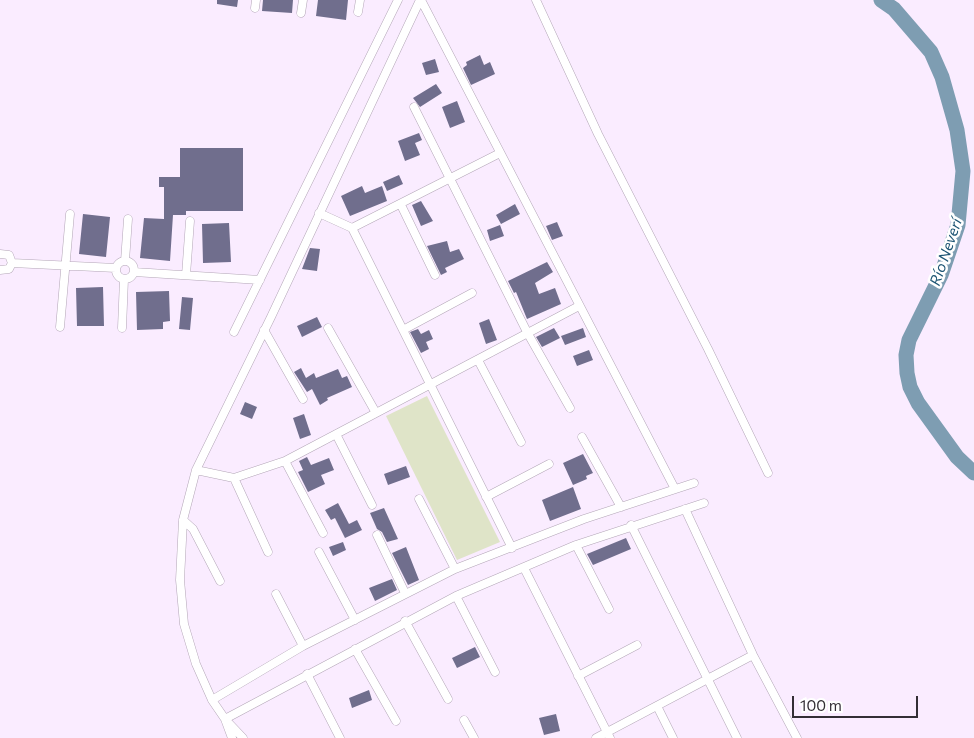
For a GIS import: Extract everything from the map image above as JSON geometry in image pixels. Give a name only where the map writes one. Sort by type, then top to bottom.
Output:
[{"type":"street","points":[[301,13],[303,0]]},
{"type":"street","points":[[358,12],[360,0]]},
{"type":"street","points":[[234,332],[398,0]]},
{"type":"street","points":[[421,0],[674,489]]},
{"type":"street","points":[[243,738],[225,719],[212,700],[196,664],[184,624],[180,580],[184,520],[196,470],[421,0]]},
{"type":"street","points":[[536,0],[598,134],[606,145],[768,473]]},
{"type":"street","points":[[414,107],[528,332],[570,408]]},
{"type":"street","points":[[352,228],[500,153]]},
{"type":"street","points":[[400,204],[435,275]]},
{"type":"street","points":[[319,213],[352,228],[512,548]]},
{"type":"street","points":[[60,326],[70,214]]},
{"type":"street","points":[[125,261],[128,219]]},
{"type":"street","points":[[186,275],[190,221]]},
{"type":"street","points":[[0,254],[9,255],[12,264]]},
{"type":"street","points":[[125,261],[131,263],[134,272],[130,278],[124,280],[118,277],[116,268],[119,263],[125,261]]},
{"type":"street","points":[[12,264],[116,268]]},
{"type":"street","points":[[0,270],[8,270],[12,264]]},
{"type":"street","points":[[134,272],[260,280]]},
{"type":"street","points":[[122,328],[124,280]]},
{"type":"street","points":[[403,330],[472,293]]},
{"type":"street","points":[[196,470],[234,478],[285,461],[578,306]]},
{"type":"street","points":[[328,328],[376,413]]},
{"type":"street","points":[[264,330],[304,399]]},
{"type":"street","points":[[478,360],[522,442]]},
{"type":"street","points":[[336,434],[372,505]]},
{"type":"street","points":[[582,437],[621,507]]},
{"type":"street","points":[[285,461],[323,533]]},
{"type":"street","points":[[486,496],[549,464]]},
{"type":"street","points":[[234,478],[268,552]]},
{"type":"street","points":[[212,700],[303,646],[455,568],[621,507],[694,483]]},
{"type":"street","points":[[419,499],[455,568]]},
{"type":"street","points":[[225,719],[405,621],[456,596],[576,545],[704,503]]},
{"type":"street","points":[[685,510],[753,655],[797,738]]},
{"type":"street","points":[[184,520],[193,529],[220,581]]},
{"type":"street","points":[[631,526],[737,738]]},
{"type":"street","points":[[377,535],[405,593]]},
{"type":"street","points":[[576,545],[609,609]]},
{"type":"street","points":[[319,552],[355,620]]},
{"type":"street","points":[[524,568],[609,735]]},
{"type":"street","points":[[276,594],[303,646]]},
{"type":"street","points":[[456,596],[495,672]]},
{"type":"street","points":[[405,621],[448,699]]},
{"type":"street","points":[[578,676],[637,645]]},
{"type":"street","points":[[355,648],[396,721]]},
{"type":"street","points":[[596,738],[609,735],[657,706],[753,655]]},
{"type":"street","points":[[307,674],[340,738]]},
{"type":"street","points":[[657,706],[673,738]]},
{"type":"street","points":[[225,719],[232,738]]},
{"type":"street","points":[[464,720],[474,738]]},
{"type":"green space","points":[[427,396],[500,542],[457,560],[386,416]]},
{"type":"building","points":[[217,0],[238,0],[237,7],[217,4]]},
{"type":"building","points":[[263,0],[293,0],[292,13],[262,11]]},
{"type":"building","points":[[318,0],[348,0],[346,20],[316,16]]},
{"type":"building","points":[[480,55],[484,65],[490,62],[495,74],[471,85],[463,68],[467,65],[466,62]]},
{"type":"building","points":[[435,59],[439,72],[426,75],[422,63]]},
{"type":"building","points":[[436,84],[442,93],[420,107],[413,98]]},
{"type":"building","points":[[457,101],[465,122],[450,128],[442,107]]},
{"type":"building","points":[[419,133],[422,140],[415,143],[420,155],[405,161],[398,141]]},
{"type":"building","points":[[180,148],[243,148],[243,211],[186,211],[186,215],[173,215],[170,261],[140,258],[144,218],[164,219],[164,187],[159,187],[159,177],[180,177]]},
{"type":"building","points":[[399,175],[403,184],[387,191],[383,182]]},
{"type":"building","points":[[362,186],[365,193],[382,186],[387,201],[350,216],[341,196]]},
{"type":"building","points":[[421,201],[433,221],[421,226],[412,205]]},
{"type":"building","points":[[515,204],[520,214],[501,224],[496,215]]},
{"type":"building","points":[[83,214],[110,217],[106,257],[79,254]]},
{"type":"building","points":[[557,222],[563,236],[552,240],[546,226]]},
{"type":"building","points":[[229,223],[231,262],[203,263],[202,224]]},
{"type":"building","points":[[500,225],[504,236],[490,241],[487,230]]},
{"type":"building","points":[[447,241],[450,252],[459,249],[464,259],[445,268],[447,272],[441,275],[427,246]]},
{"type":"building","points":[[310,248],[320,249],[317,271],[302,269]]},
{"type":"building","points":[[547,262],[553,272],[535,283],[539,294],[555,288],[561,304],[527,319],[516,292],[514,293],[508,281]]},
{"type":"building","points":[[103,287],[104,326],[77,326],[76,288]]},
{"type":"building","points":[[169,291],[170,321],[163,322],[163,329],[137,330],[136,292]]},
{"type":"building","points":[[182,297],[193,298],[190,330],[179,329]]},
{"type":"building","points":[[317,317],[322,327],[302,337],[297,326]]},
{"type":"building","points":[[489,319],[497,340],[486,344],[479,323]]},
{"type":"building","points":[[554,328],[560,338],[542,347],[536,337]]},
{"type":"building","points":[[583,328],[586,337],[565,345],[561,336]]},
{"type":"building","points":[[418,329],[421,334],[429,330],[433,339],[426,342],[429,349],[421,353],[410,332]]},
{"type":"building","points":[[589,350],[593,360],[577,366],[573,356]]},
{"type":"building","points":[[301,368],[306,378],[314,373],[316,378],[338,369],[342,378],[347,376],[352,387],[327,398],[328,400],[320,405],[312,389],[307,392],[294,372]]},
{"type":"building","points":[[245,402],[257,407],[252,419],[240,414]]},
{"type":"building","points":[[304,414],[311,435],[300,439],[293,418]]},
{"type":"building","points":[[583,454],[593,473],[586,476],[587,479],[573,485],[563,463]]},
{"type":"building","points":[[307,457],[311,465],[329,458],[334,470],[321,475],[325,484],[308,492],[298,472],[303,470],[299,461]]},
{"type":"building","points":[[406,466],[410,477],[388,485],[384,474]]},
{"type":"building","points":[[573,487],[581,509],[550,521],[542,500]]},
{"type":"building","points":[[338,503],[349,524],[357,520],[362,530],[345,538],[335,518],[331,520],[325,510]]},
{"type":"building","points":[[384,508],[398,539],[387,542],[382,532],[377,529],[370,513]]},
{"type":"building","points":[[626,538],[631,549],[593,565],[587,554]]},
{"type":"building","points":[[343,542],[346,550],[333,556],[329,547]]},
{"type":"building","points":[[406,547],[419,580],[408,585],[392,553]]},
{"type":"building","points":[[392,579],[397,590],[375,601],[369,588]]},
{"type":"building","points":[[475,647],[480,657],[457,668],[452,658]]},
{"type":"building","points":[[369,690],[372,700],[352,708],[349,698]]},
{"type":"building","points":[[556,714],[560,731],[544,735],[539,718]]},
{"type":"waterway","name":"Río Neverí","points":[[881,0],[894,9],[931,52],[942,77],[957,130],[963,171],[958,225],[941,275],[909,340],[906,355],[910,387],[918,403],[957,457],[974,473]]}]
